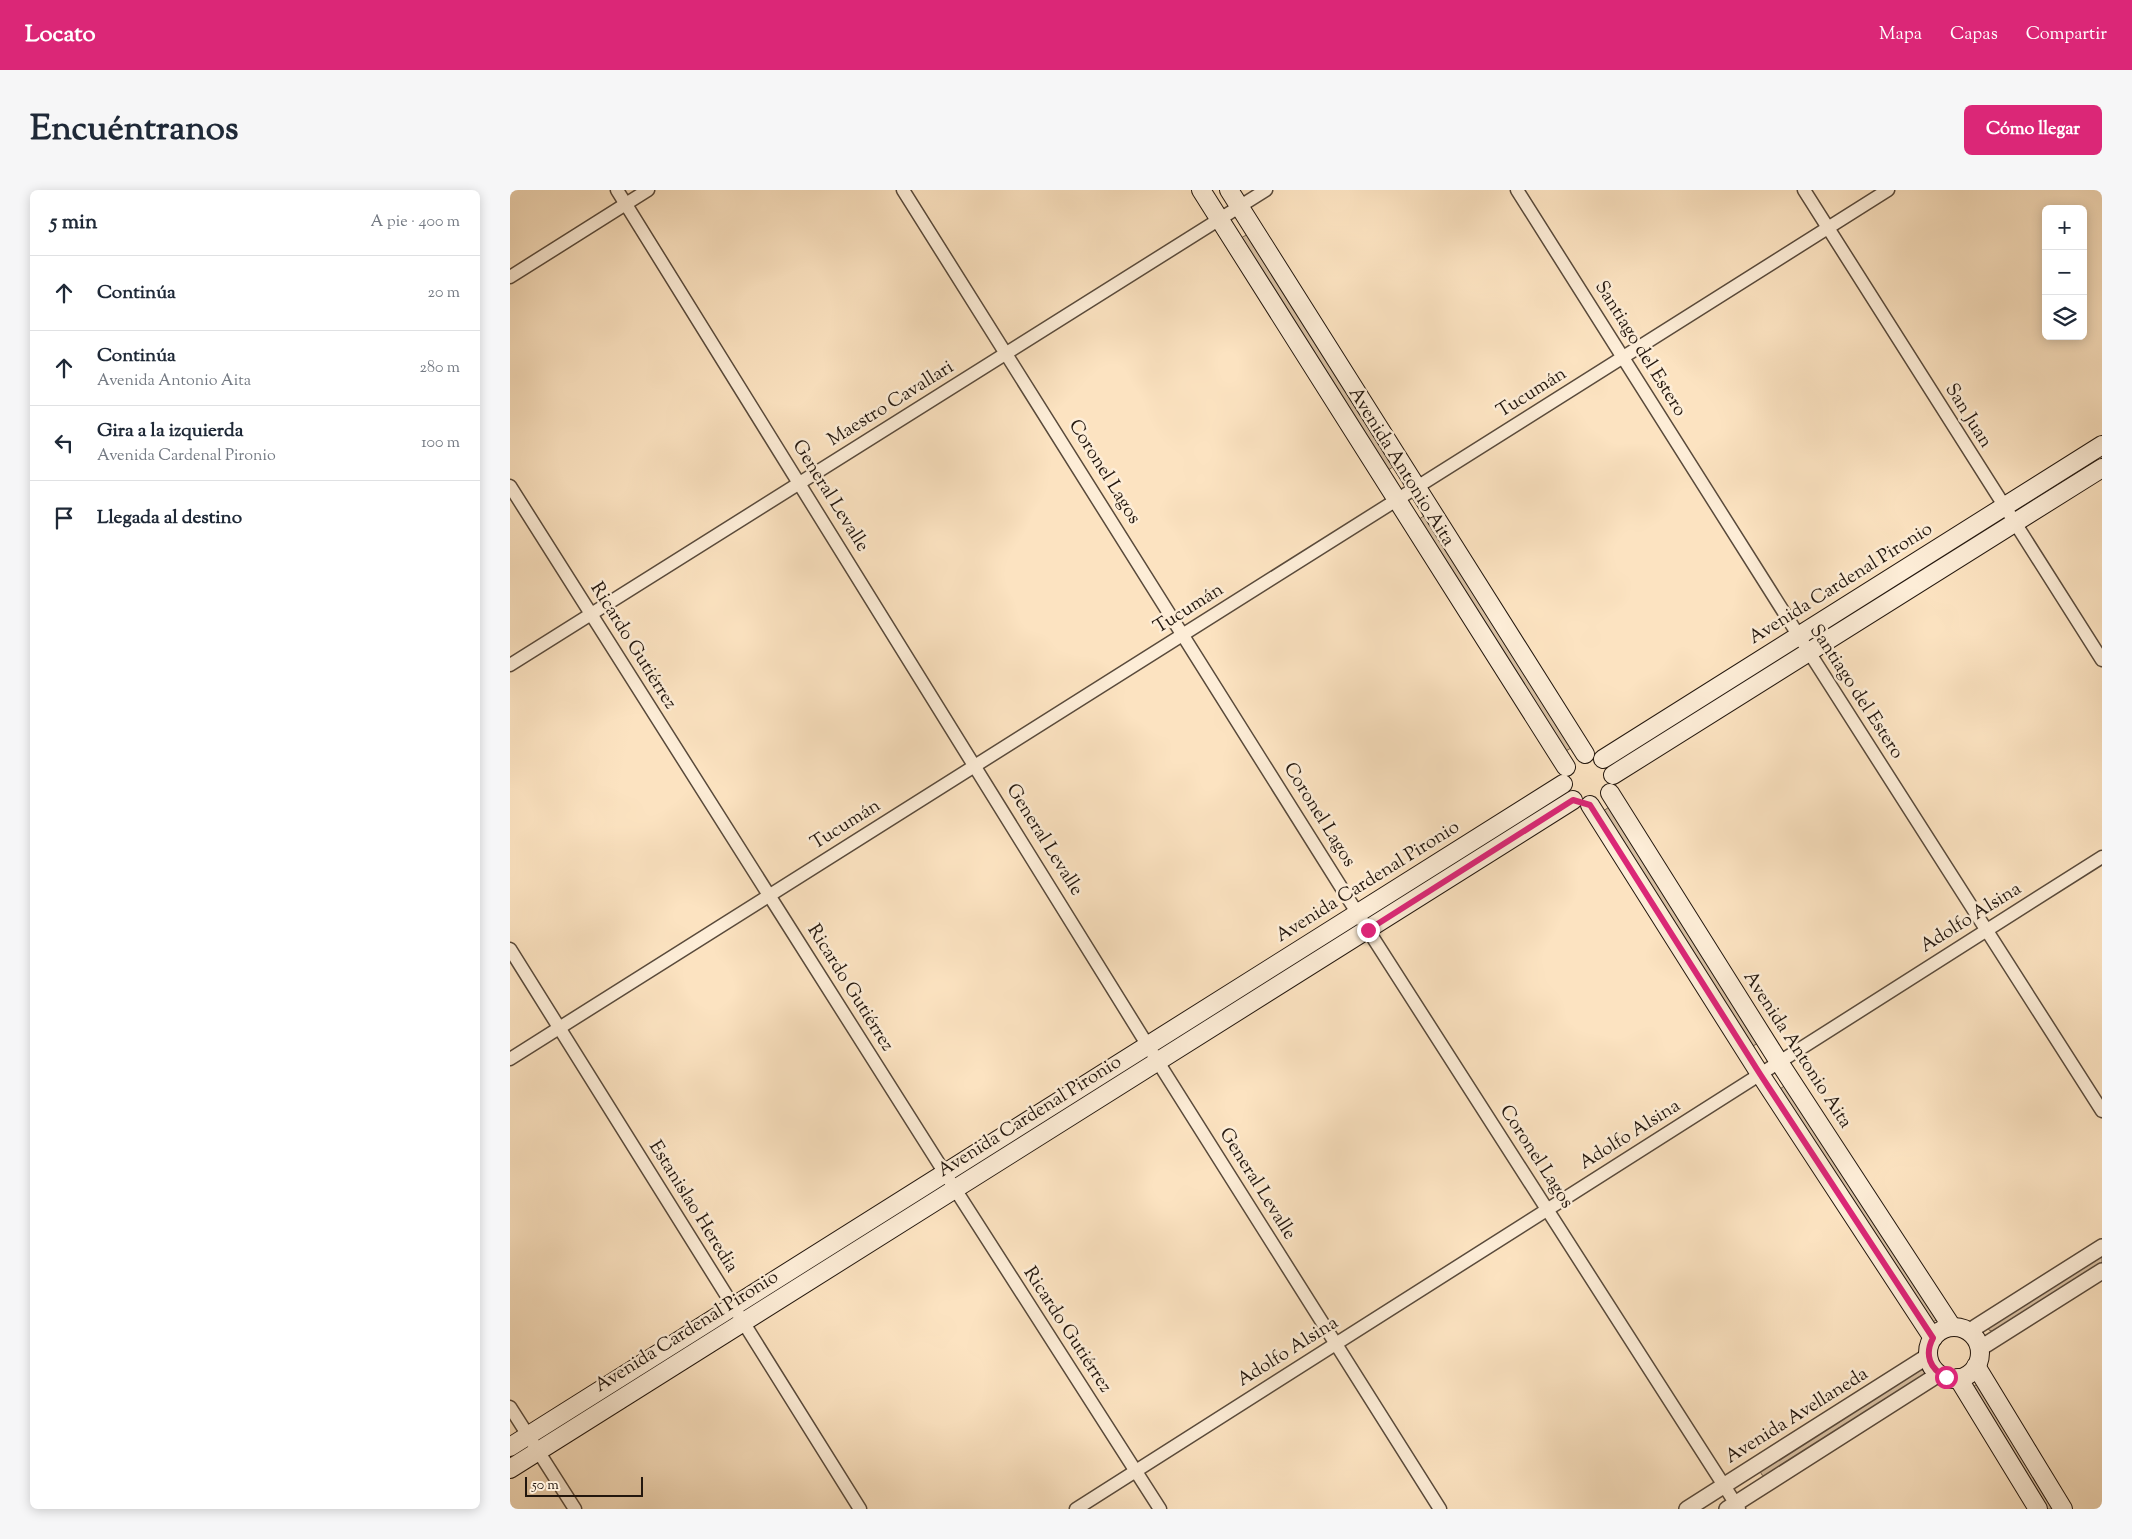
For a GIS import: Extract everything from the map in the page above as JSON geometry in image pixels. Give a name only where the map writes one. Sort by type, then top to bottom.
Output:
[{"type":"main road","name":"Avenida Antonio Aita","points":[[1201,190],[1566,767]]},
{"type":"main road","name":"Avenida Antonio Aita","points":[[1229,190],[1585,754]]},
{"type":"main road","name":"Avenida Cardenal Pironio","points":[[1603,759],[2102,445]]},
{"type":"main road","points":[[1613,775],[2102,468]]},
{"type":"main road","points":[[1585,754],[1593,754],[1603,759],[1610,766],[1613,775],[1613,787],[1610,793],[1600,802],[1590,805],[1573,800],[1566,794],[1563,784],[1563,773],[1572,759],[1585,754]]},
{"type":"main road","name":"Avenida Cardenal Pironio","points":[[510,1447],[1563,784]]},
{"type":"main road","name":"Avenida Antonio Aita","points":[[1610,793],[1779,1062],[1960,1330]]},
{"type":"main road","name":"Avenida Cardenal Pironio","points":[[510,1469],[1573,800]]},
{"type":"main road","points":[[1590,805],[1760,1074],[1933,1338]]},
{"type":"main road","points":[[1978,1357],[1970,1373],[1958,1378],[1939,1374],[1931,1364],[1928,1356],[1933,1338],[1942,1330],[1960,1330],[1974,1337],[1978,1357],[2063,1509]]},
{"type":"main road","points":[[1958,1378],[2038,1509]]},
{"type":"street","name":"General Levalle","points":[[617,190],[1158,1062],[1440,1509]]},
{"type":"street","points":[[510,277],[648,190]]},
{"type":"street","name":"Coronel Lagos","points":[[903,190],[1184,634],[1368,930],[1724,1486],[1734,1507]]},
{"type":"street","name":"Maestro Cavallari","points":[[510,665],[1266,190]]},
{"type":"street","name":"Santiago del Estero","points":[[1517,190],[1808,652],[2102,1111]]},
{"type":"street","name":"San Juan","points":[[1804,190],[2102,660]]},
{"type":"street","name":"Tucumán","points":[[510,1059],[1888,190]]},
{"type":"street","name":"Ricardo Gutiérrez","points":[[510,486],[955,1190],[1160,1509]]},
{"type":"street","name":"Adolfo Alsina","points":[[1076,1509],[2102,857]]},
{"type":"street","name":"Estanislao Heredia","points":[[510,949],[860,1509]]},
{"type":"street","points":[[1960,1330],[2102,1247]]},
{"type":"street","points":[[1978,1357],[2102,1272]]},
{"type":"street","name":"Avenida Avellaneda","points":[[1687,1509],[1928,1356]]},
{"type":"street","points":[[1734,1507],[1939,1374]]},
{"type":"street","points":[[510,1407],[575,1509]]},
{"type":"shaded area","points":[[1248,234],[1394,466],[1387,471],[1241,238]]},
{"type":"shaded area","points":[[2102,450],[2102,460],[2031,505],[2026,498]]},
{"type":"shaded area","points":[[1425,515],[1571,748],[1564,752],[1418,520]]},
{"type":"shaded area","points":[[1990,522],[1995,529],[1828,634],[1824,627]]},
{"type":"shaded area","points":[[1787,650],[1791,657],[1625,762],[1620,755]]},
{"type":"shaded area","points":[[1552,797],[1556,804],[1390,909],[1385,902]]},
{"type":"shaded area","points":[[1609,807],[1760,1042],[1753,1046],[1602,812]]},
{"type":"shaded area","points":[[1347,927],[1351,935],[1185,1039],[1180,1032]]},
{"type":"shaded area","points":[[1787,1084],[1938,1319],[1931,1323],[1780,1089]]},
{"type":"shaded area","points":[[2102,1254],[2102,1265],[1994,1332],[1989,1330],[1988,1328]]},
{"type":"shaded area","points":[[1920,1369],[1926,1374],[1764,1476],[1762,1475],[1760,1471]]},
{"type":"shaded area","points":[[1979,1383],[2056,1509],[2045,1509],[1971,1388]]},
{"type":"route","points":[[1368,930],[1573,800],[1579,804],[1590,805],[1760,1074],[1933,1338],[1928,1356],[1934,1370],[1946,1377]]}]
